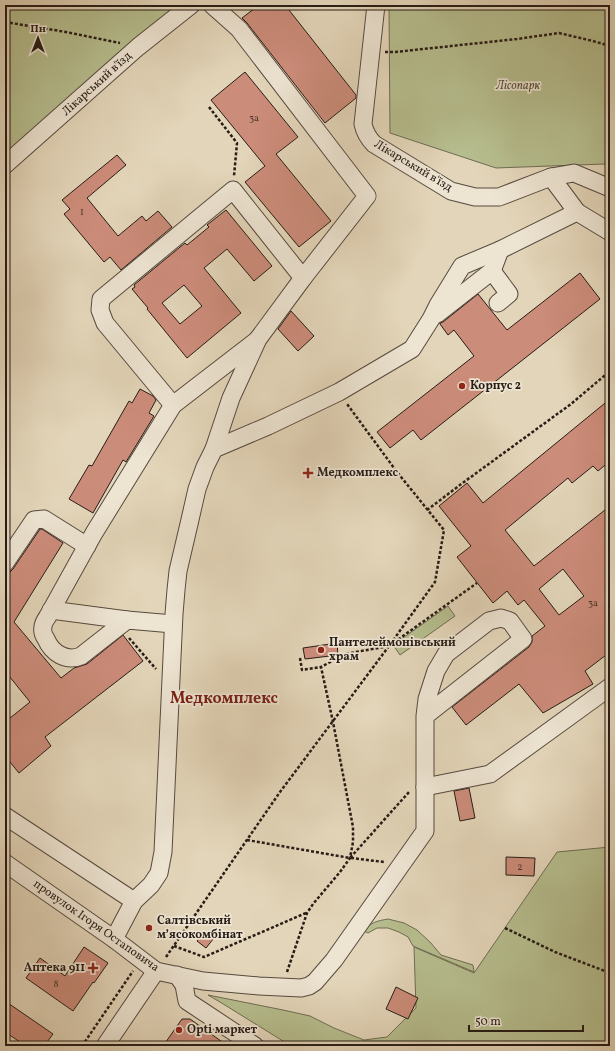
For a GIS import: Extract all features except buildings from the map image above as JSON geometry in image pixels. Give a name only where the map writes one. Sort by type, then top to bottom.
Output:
[{"type":"street","name":"Лікарський в'їзд","points":[[5,166],[138,47],[191,5]]},
{"type":"street","points":[[114,939],[134,902],[151,885],[159,873],[163,852],[173,624],[176,590],[181,556],[205,467],[214,449],[231,398],[258,339],[367,196],[239,29],[212,5]]},
{"type":"street","name":"Лікарський в'їзд","points":[[376,5],[363,124],[364,132],[374,144],[451,191],[475,197],[499,197],[551,177],[574,173],[610,188]]},
{"type":"street","points":[[551,177],[577,212],[610,232]]},
{"type":"street","points":[[173,405],[105,323],[100,310],[101,299],[233,190],[303,278]]},
{"type":"street","points":[[214,449],[268,426],[339,392],[412,349],[462,266],[500,250],[577,212]]},
{"type":"street","points":[[431,319],[492,271],[500,250]]},
{"type":"street","points":[[492,271],[509,294],[498,303]]},
{"type":"street","points":[[123,623],[81,656],[76,658],[61,656],[54,651],[48,644],[43,626],[87,546],[173,405],[258,339]]},
{"type":"street","points":[[5,562],[34,520],[44,519],[87,546]]},
{"type":"street","points":[[51,610],[123,623],[173,624]]},
{"type":"street","points":[[425,716],[523,640],[510,621],[501,618],[489,621],[446,654],[436,671],[425,706],[425,716],[425,781],[490,774],[610,687]]},
{"type":"street","name":"провулок Ігоря Остаповича","points":[[5,863],[114,939],[156,971],[203,981],[301,988],[309,986],[320,978],[425,831],[425,781]]},
{"type":"street","points":[[5,816],[134,902]]},
{"type":"street","points":[[104,1046],[156,971]]},
{"type":"street","points":[[177,975],[184,985],[187,1001],[255,1046]]},
{"type":"path","points":[[5,22],[66,32],[138,47]]},
{"type":"path","points":[[371,51],[395,52],[559,33],[610,46]]},
{"type":"path","points":[[209,107],[238,143],[233,190]]},
{"type":"path","points":[[427,510],[571,404],[610,371]]},
{"type":"path","points":[[156,971],[280,792],[435,582],[444,530],[397,472],[339,392]]},
{"type":"path","points":[[300,658],[302,670],[321,667],[345,654],[389,646],[477,583]]},
{"type":"path","points":[[123,623],[158,670]]},
{"type":"path","points":[[321,667],[353,827],[353,842],[350,858]]},
{"type":"path","points":[[282,987],[307,913],[313,904],[350,858],[425,781]]},
{"type":"path","points":[[247,840],[350,858],[402,864]]},
{"type":"path","points":[[174,946],[204,957],[307,913]]},
{"type":"path","points":[[505,928],[555,952],[610,974]]},
{"type":"path","points":[[82,1046],[141,959]]},
{"type":"green space","points":[[5,5],[191,5],[5,163]]},
{"type":"green space","name":"Лісопарк","points":[[389,5],[610,5],[610,154],[605,164],[496,168],[390,133]]},
{"type":"green space","points":[[448,606],[455,616],[400,655],[393,645]]},
{"type":"green space","points":[[610,847],[610,1046],[291,1046],[208,995],[310,1016],[334,1028],[364,1040],[387,1037],[416,1008],[414,947],[474,973],[557,852]]},
{"type":"green space","points":[[388,919],[404,923],[417,930],[441,955],[473,965],[474,972],[413,946],[408,937],[399,932],[388,928],[377,928],[368,933],[364,931],[374,922]]},
{"type":"place","name":"Корпус 2","points":[[462,386]]},
{"type":"place","name":"Медкомплекс","points":[[308,473]]},
{"type":"place","name":"Пантелеймонівський храм","points":[[321,650]]},
{"type":"place","name":"Салтівський мʼясокомбінат","points":[[149,928]]},
{"type":"place","name":"Аптека 911","points":[[93,968]]},
{"type":"place","name":"Opti маркет","points":[[179,1030]]},
{"type":"district","name":"Медкомплекс","points":[[224,699]]}]
